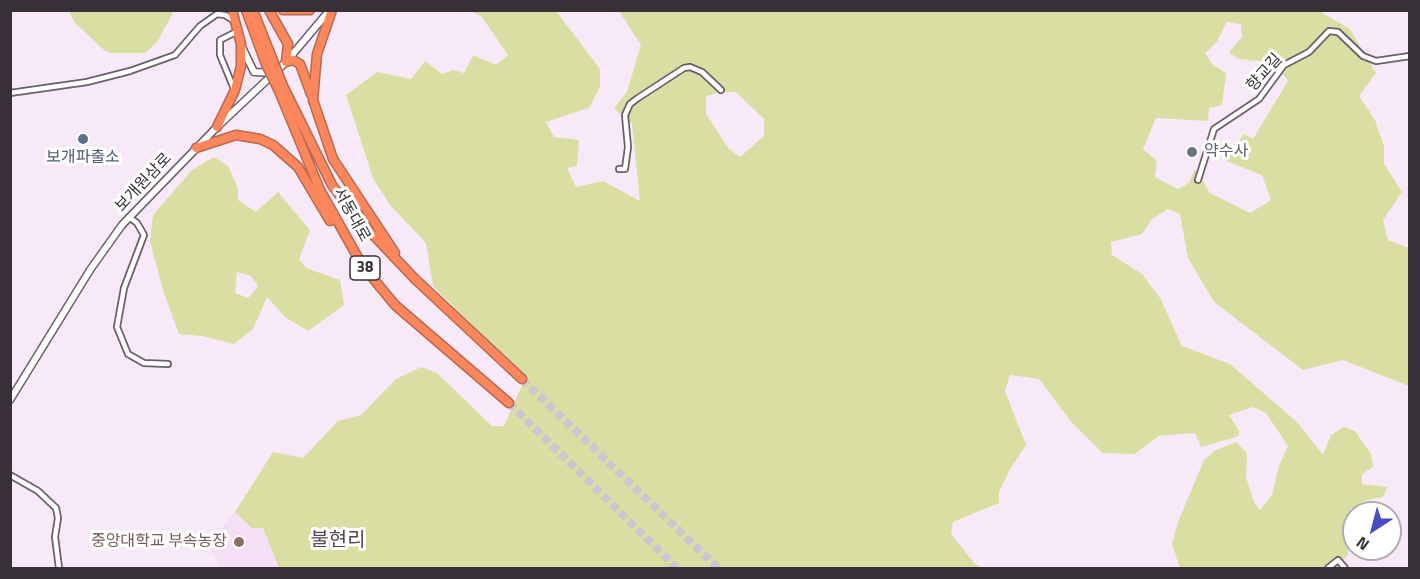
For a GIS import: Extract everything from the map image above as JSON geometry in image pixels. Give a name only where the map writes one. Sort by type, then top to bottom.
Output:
[{"type":"highway","points":[[217,127],[235,90],[241,66],[241,44],[232,10]]},
{"type":"highway","name":"38","points":[[246,10],[281,88]]},
{"type":"highway","name":"38","points":[[253,10],[269,61]]},
{"type":"highway","points":[[269,10],[288,44],[286,62],[292,60],[300,64],[333,159],[384,238],[415,279]]},
{"type":"highway","points":[[283,10],[310,10]]},
{"type":"highway","points":[[314,100],[317,54],[331,10]]},
{"type":"highway","name":"서동대로","points":[[281,88],[320,190],[362,265],[395,305],[509,403]]},
{"type":"highway","name":"서동대로","points":[[281,88],[332,185],[357,219],[415,279],[522,379]]},
{"type":"highway","points":[[196,148],[236,135],[260,139],[273,146],[298,167],[336,232],[362,265]]},
{"type":"main road","name":"보개원삼로","points":[[10,400],[90,270],[129,217],[217,127],[286,62],[331,10]]},
{"type":"main road","points":[[241,44],[254,72],[275,73]]},
{"type":"street","points":[[10,93],[87,82],[130,71],[175,55],[200,26],[217,14],[225,15],[235,22]]},
{"type":"street","points":[[235,90],[220,55],[220,40],[238,31]]},
{"type":"street","name":"향교길","points":[[1198,180],[1214,129],[1259,99],[1284,65],[1309,52],[1329,31],[1338,32],[1363,56],[1376,61],[1410,56]]},
{"type":"street","points":[[619,169],[625,169],[628,147],[625,116],[630,104],[684,68],[690,67],[702,72],[721,90]]},
{"type":"street","points":[[129,217],[137,223],[144,235],[124,288],[117,327],[128,354],[144,363],[168,364]]},
{"type":"street","points":[[10,475],[38,491],[56,508],[58,518],[55,537],[59,568]]},
{"type":"street","points":[[1328,568],[1338,560],[1345,568]]},
{"type":"shaded area","name":"중앙대학교 부속농장","points":[[235,511],[252,527],[263,528],[279,568],[219,568],[209,545]]},
{"type":"green space","points":[[69,11],[174,11],[157,42],[145,53],[110,53],[74,22]]},
{"type":"green space","points":[[470,11],[556,11],[600,69],[600,87],[589,108],[546,122],[554,137],[579,140],[577,166],[567,168],[576,187],[603,181],[640,201],[632,124],[614,108],[627,92],[641,45],[619,11],[1319,11],[1350,29],[1376,73],[1359,96],[1375,120],[1384,146],[1384,164],[1402,192],[1383,220],[1388,240],[1409,248],[1409,386],[1343,360],[1303,370],[1214,302],[1188,258],[1180,214],[1168,209],[1152,219],[1142,234],[1111,242],[1112,255],[1142,274],[1160,298],[1182,346],[1230,364],[1298,423],[1323,455],[1331,435],[1344,427],[1355,431],[1371,454],[1373,467],[1362,474],[1362,484],[1387,487],[1383,497],[1365,501],[1342,501],[1342,561],[1337,568],[1180,568],[1172,544],[1178,522],[1204,460],[1214,451],[1236,442],[1247,453],[1246,477],[1254,502],[1260,510],[1272,495],[1279,466],[1288,446],[1266,413],[1253,407],[1229,415],[1239,431],[1239,436],[1201,447],[1195,433],[1159,436],[1134,454],[1103,453],[1072,423],[1039,379],[1010,375],[1005,391],[1026,445],[999,492],[999,503],[953,522],[951,534],[975,564],[983,568],[279,568],[263,528],[252,528],[235,512],[273,452],[303,458],[338,421],[361,415],[396,379],[421,367],[437,373],[492,426],[504,426],[525,378],[433,286],[426,243],[390,205],[373,178],[346,95],[377,72],[411,79],[425,61],[442,74],[453,70],[464,73],[473,55],[496,65],[508,55],[481,16]],"holes":[[[1227,22],[1241,24],[1242,37],[1229,52],[1238,59],[1259,61],[1281,72],[1288,81],[1253,139],[1244,134],[1226,161],[1262,175],[1271,200],[1250,213],[1210,193],[1195,169],[1189,183],[1178,189],[1155,177],[1157,161],[1143,149],[1156,118],[1208,121],[1209,108],[1222,105],[1226,73],[1213,65],[1205,53],[1216,43]],[[721,92],[736,92],[764,119],[764,136],[740,157],[729,149],[706,114],[706,96]]]},
{"type":"green space","points":[[214,157],[228,166],[238,188],[238,200],[256,212],[278,192],[310,230],[299,259],[306,268],[340,280],[344,305],[308,331],[286,318],[267,297],[253,329],[234,344],[202,336],[179,334],[163,290],[150,241],[153,215],[192,170]],"holes":[[[237,272],[251,276],[258,286],[248,298],[235,293]]]},
{"type":"tunnel","points":[[522,379],[718,568]]},
{"type":"tunnel","points":[[509,403],[677,568]]},
{"type":"place","name":"보개파출소","points":[[83,139]]},
{"type":"place","name":"약수사","points":[[1192,152]]},
{"type":"place","name":"중앙대학교 부속농장","points":[[239,542]]},
{"type":"district","name":"불현리","points":[[338,541]]}]
